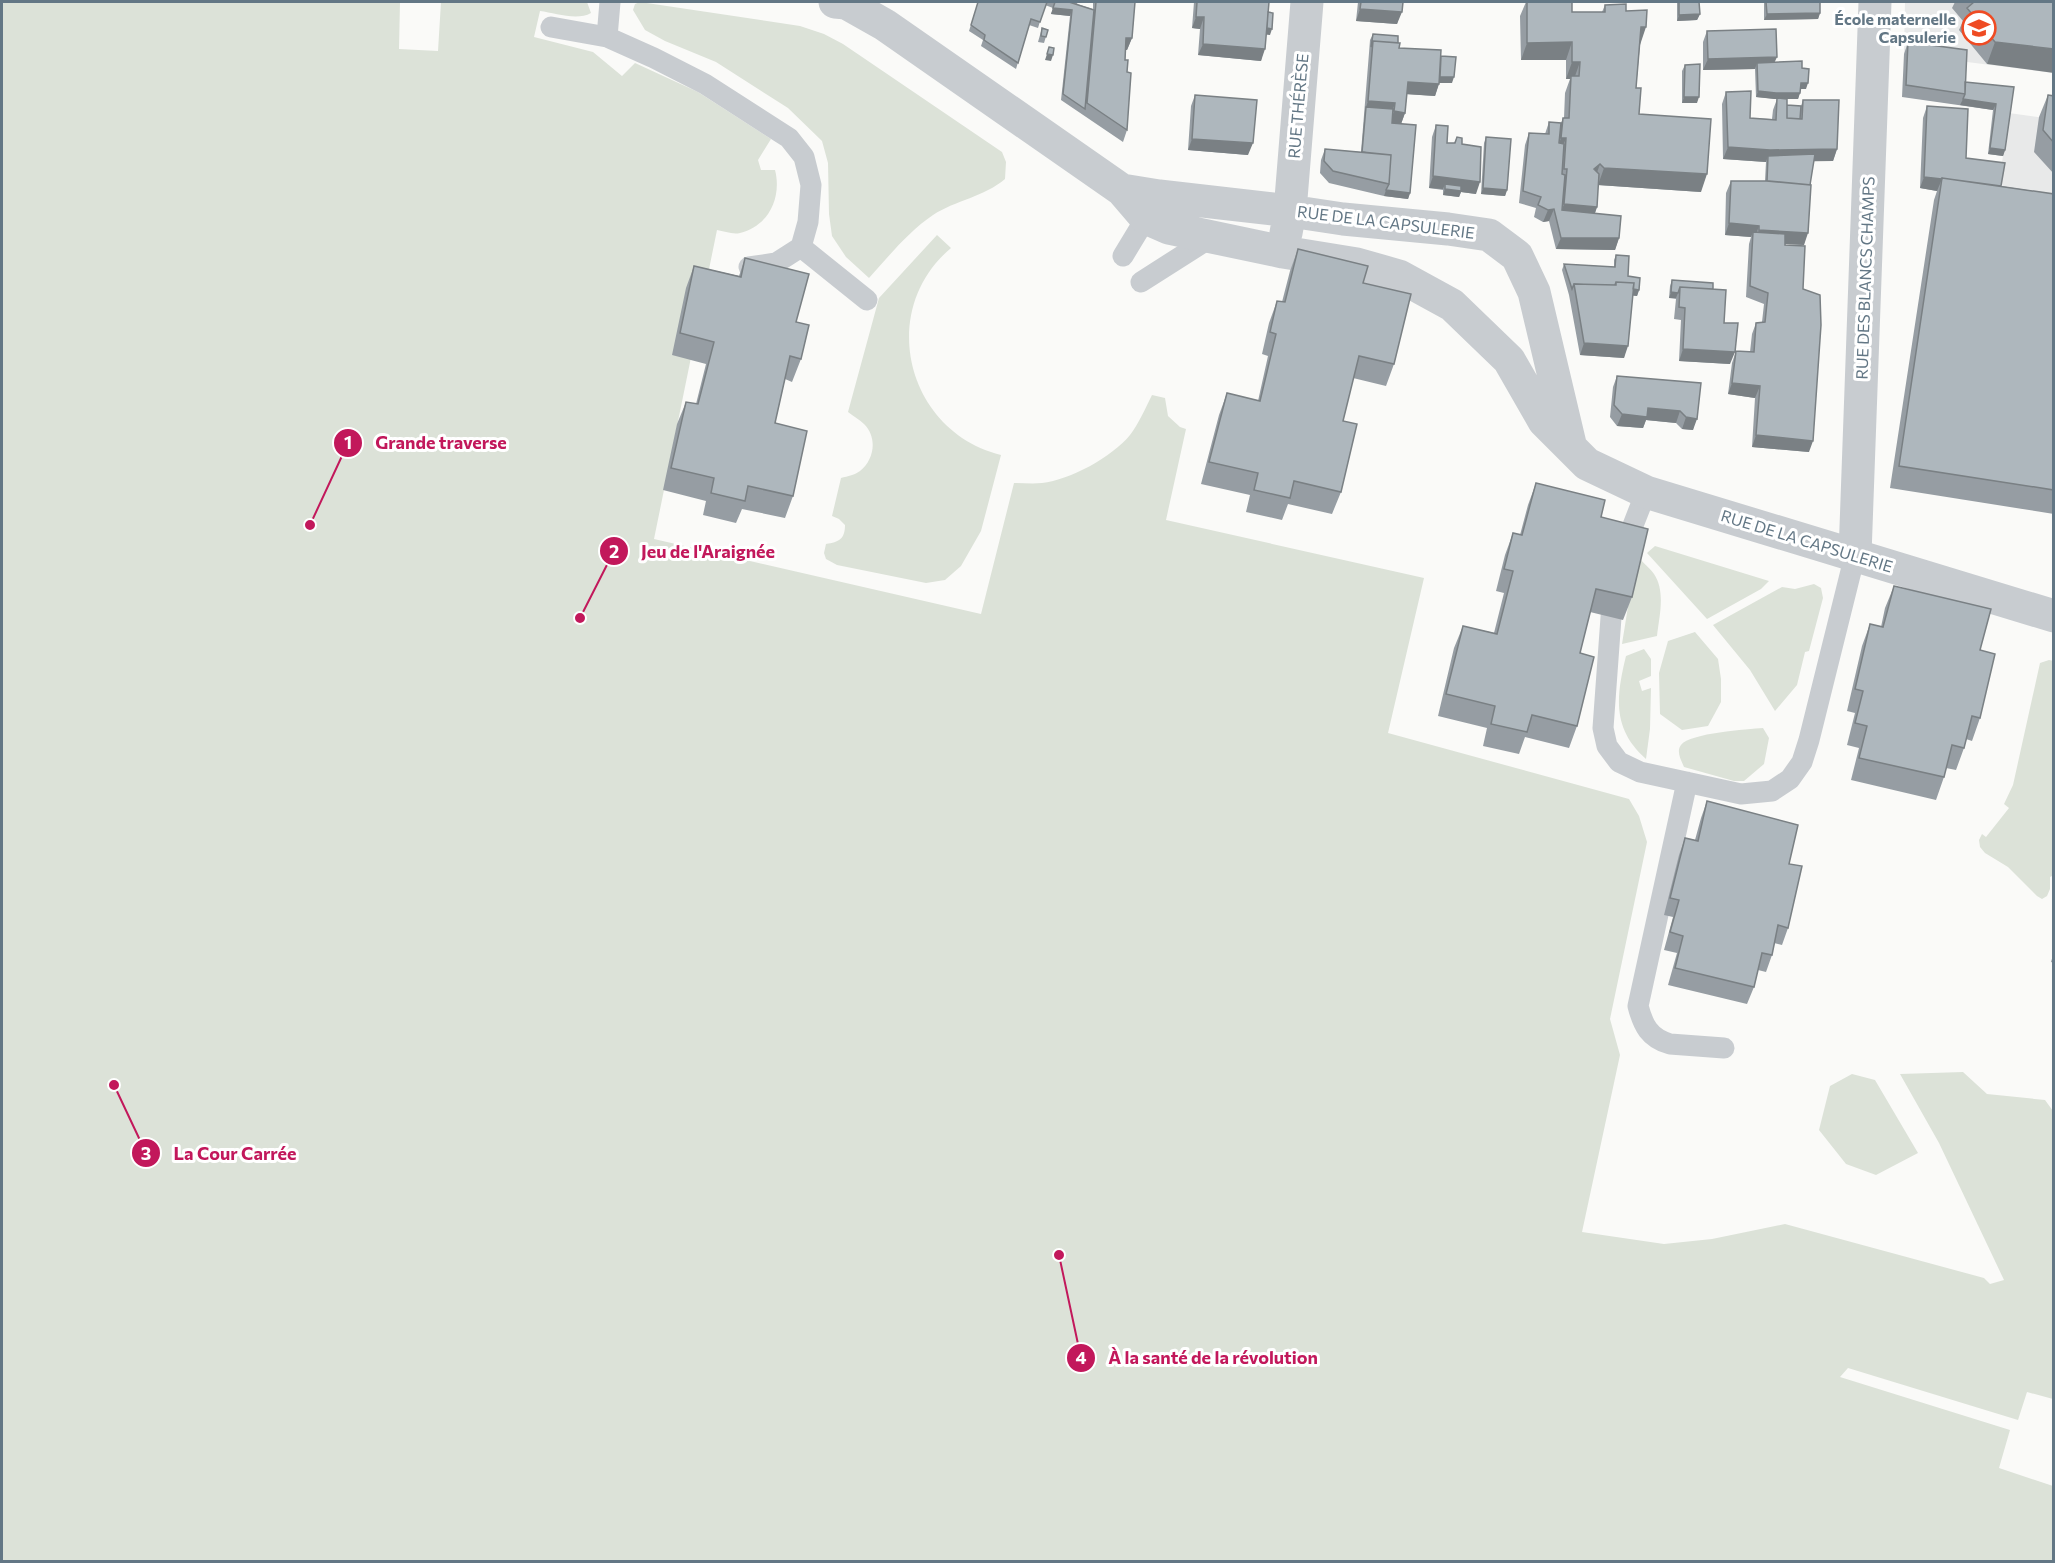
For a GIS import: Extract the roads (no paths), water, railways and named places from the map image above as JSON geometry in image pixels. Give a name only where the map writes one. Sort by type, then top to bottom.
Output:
[{"type":"street","name":"RUE DE LA CAPSULERIE","points":[[835,2],[890,13],[1122,190],[1146,218],[1169,228],[1210,238],[1357,264],[1399,276],[1452,304],[1509,360],[1544,421],[1587,465],[1646,492],[2054,616]]},
{"type":"street","name":"RUE THÉRÈSE","points":[[1283,252],[1290,211],[1307,2]]},
{"type":"street","name":"RUE DES BLANCS CHAMPS","points":[[1855,555],[1875,2]]},
{"type":"street","name":"RUE DE LA CAPSULERIE","points":[[1122,190],[1343,219],[1490,235],[1517,256],[1534,292],[1570,447]]},
{"type":"lane","points":[[607,37],[610,2]]},
{"type":"lane","points":[[551,27],[607,37],[705,84],[789,138],[804,157],[811,185],[808,222],[801,247],[777,264],[749,267]]},
{"type":"lane","points":[[1123,256],[1146,218]]},
{"type":"lane","points":[[1141,282],[1210,238]]},
{"type":"lane","points":[[801,247],[867,300]]},
{"type":"lane","points":[[1646,492],[1620,558],[1611,597],[1603,728],[1607,746],[1619,762],[1640,772],[1741,794],[1772,791],[1790,779],[1802,762],[1809,740],[1855,555]]},
{"type":"lane","points":[[1687,782],[1638,1006],[1642,1024],[1651,1035],[1661,1041],[1670,1044],[1724,1048]]},
{"type":"place","name":"École maternelle Capsulerie","points":[[1979,28]]},
{"type":"place","name":"Grande traverse","points":[[310,525]]},
{"type":"place","name":"Jeu de l'Araignée","points":[[580,618]]},
{"type":"place","name":"La Cour Carrée","points":[[114,1085]]},
{"type":"place","name":"À la santé de la révolution","points":[[1059,1255]]}]
